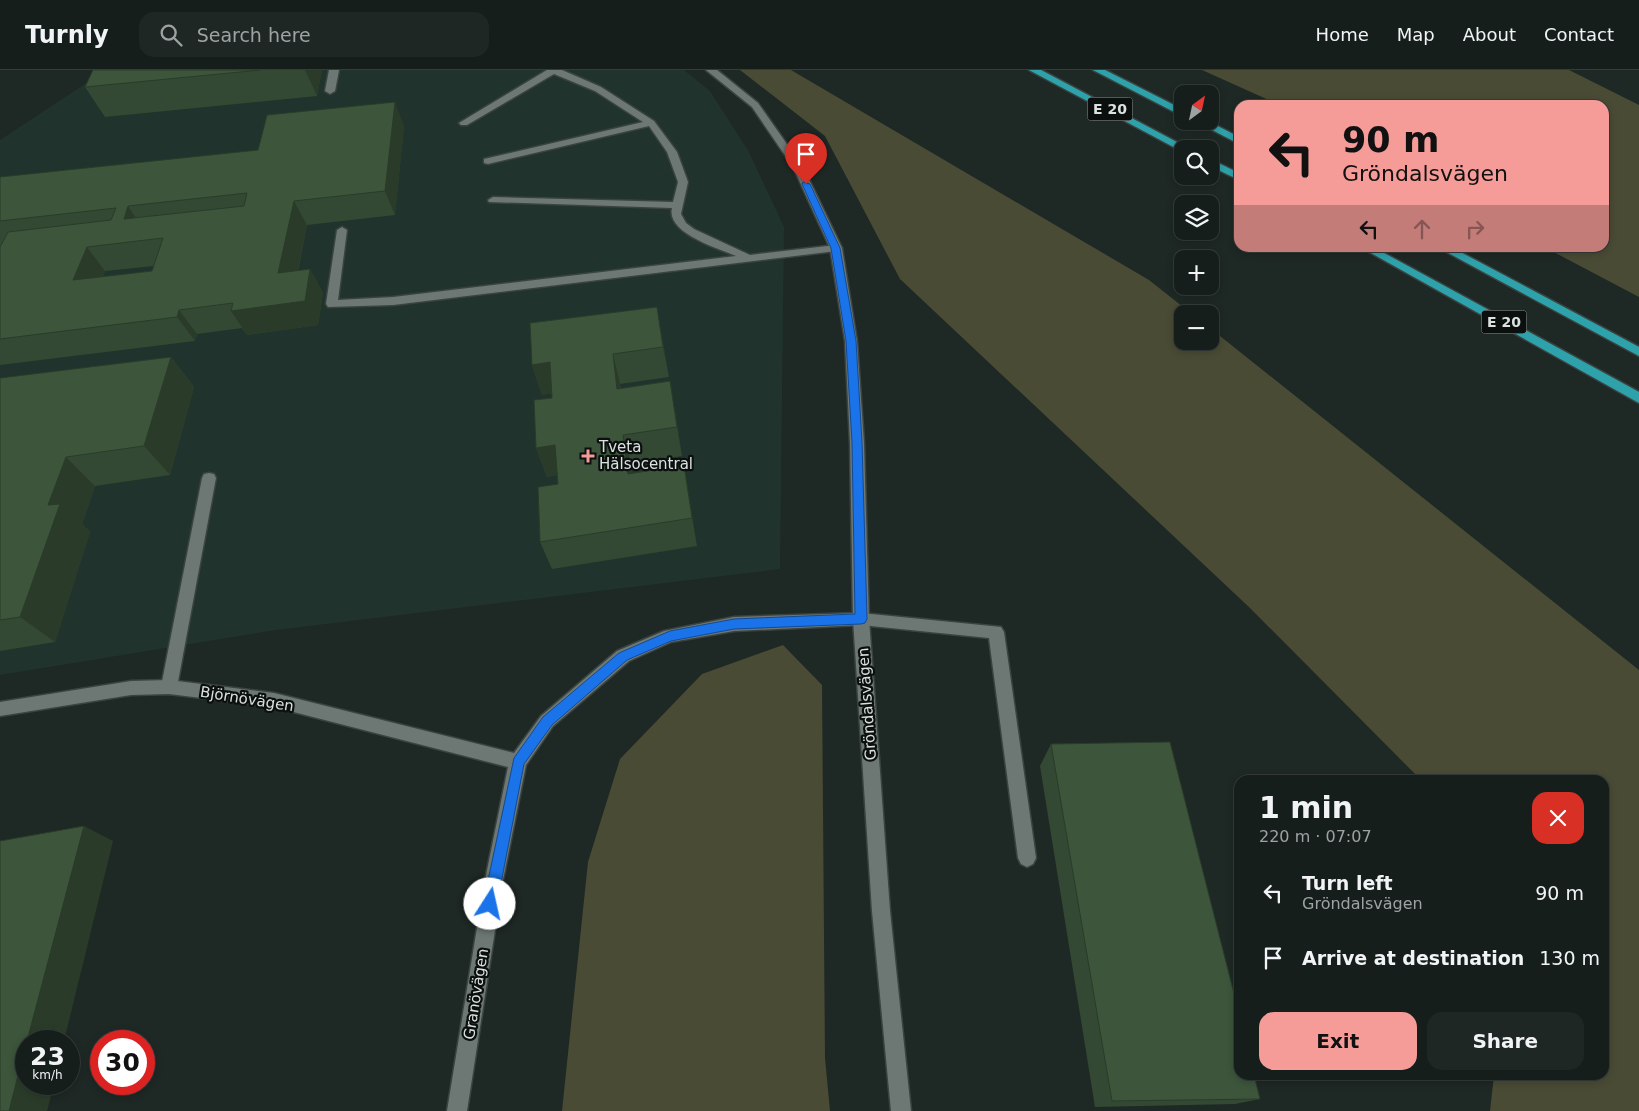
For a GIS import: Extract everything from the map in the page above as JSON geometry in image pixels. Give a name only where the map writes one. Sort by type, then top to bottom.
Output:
[{"type":"highway","name":"E 20","points":[[1034,70],[1174,143]]},
{"type":"highway","name":"E 20","points":[[1098,70],[1174,109]]},
{"type":"highway","points":[[1218,130],[1234,138]]},
{"type":"highway","points":[[1219,167],[1234,174]]},
{"type":"highway","name":"E 20","points":[[1375,252],[1639,398]]},
{"type":"highway","name":"E 20","points":[[1452,252],[1639,352]]},
{"type":"street","points":[[330,91],[334,70]]},
{"type":"street","points":[[464,122],[554,70],[598,89],[651,122],[664,138],[672,152],[683,182],[676,214],[681,225],[748,258]]},
{"type":"street","name":"Gröndalsvägen","points":[[711,70],[755,105],[760,112],[798,168],[836,248],[851,341],[857,442],[861,619],[881,911],[901,1111]]},
{"type":"street","points":[[488,161],[651,122]]},
{"type":"street","points":[[493,200],[679,205]]},
{"type":"street","points":[[342,230],[332,304],[393,300],[836,248]]},
{"type":"street","points":[[168,687],[209,478]]},
{"type":"street","name":"Granövägen","points":[[457,1111],[493,885],[518,762],[547,721],[623,656],[670,636],[734,624],[861,619],[996,632],[1027,858]]},
{"type":"street","name":"Björnövägen","points":[[0,709],[131,688],[168,687],[274,700],[518,762]]},
{"type":"shaded area","points":[[106,70],[684,70],[710,91],[749,152],[784,227],[780,569],[276,630],[0,675],[0,140]]},
{"type":"shaded area","points":[[740,70],[791,70],[1149,280],[1181,305],[1174,305],[1174,350],[1219,350],[1219,335],[1639,670],[1639,1111],[1490,1111],[1493,1080],[1609,1080],[1609,775],[1416,775],[1250,608],[900,279],[825,136]]},
{"type":"shaded area","points":[[1202,70],[1569,70],[1639,105],[1639,297],[1554,252],[1609,252],[1609,100],[1269,100]]},
{"type":"shaded area","points":[[783,645],[822,685],[825,1058],[830,1111],[562,1111],[588,862],[620,759],[702,674]]},
{"type":"building","points":[[93,70],[261,70],[85,87]]},
{"type":"building","points":[[395,102],[385,191],[294,201],[278,273],[310,269],[305,301],[231,311],[233,303],[179,310],[177,317],[0,339],[0,247],[8,232],[111,220],[116,208],[0,221],[0,177],[258,150],[267,115]],"holes":[[[247,193],[244,206],[124,219],[128,206]],[[163,238],[152,271],[73,280],[87,247]]]},
{"type":"building","points":[[657,307],[663,347],[613,354],[617,389],[670,381],[677,427],[623,435],[628,474],[684,465],[692,518],[540,542],[538,487],[558,484],[555,445],[536,448],[534,400],[552,398],[550,362],[532,365],[530,323]]},
{"type":"building","points":[[171,357],[144,446],[66,457],[48,505],[60,504],[20,617],[0,620],[0,378]]},
{"type":"building","points":[[1170,742],[1234,993],[1234,1080],[1255,1080],[1260,1099],[1112,1101],[1051,744]]},
{"type":"building","points":[[84,826],[30,1030],[15,1030],[15,1087],[9,1111],[0,1111],[0,841]]},
{"type":"place","name":"Tveta Hälsocentral","points":[[588,456]]},
{"type":"route","points":[[490,904],[518,762],[547,721],[623,656],[670,636],[734,624],[861,619],[857,442],[851,341],[836,248],[806,184]]}]
